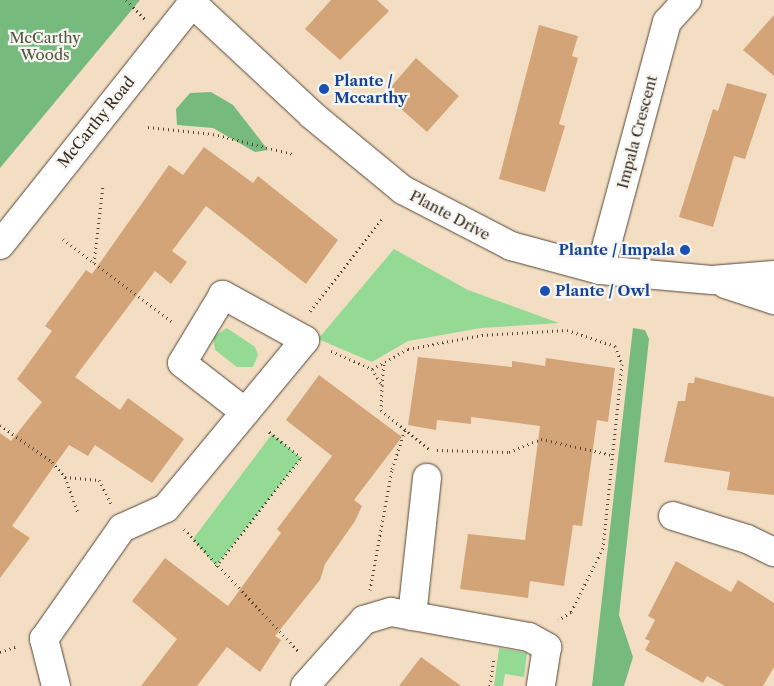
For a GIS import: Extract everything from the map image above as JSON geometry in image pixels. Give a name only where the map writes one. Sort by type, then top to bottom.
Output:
[{"type":"street","name":"Impala Crescent","points":[[600,270],[667,22],[687,0]]},
{"type":"street","name":"Plante Drive","points":[[193,2],[312,115],[418,202],[511,246],[600,270],[712,280],[774,275]]},
{"type":"street","name":"McCarthy Road","points":[[0,245],[193,2]]},
{"type":"street","points":[[712,280],[774,300]]},
{"type":"street","points":[[56,686],[44,639],[122,528],[166,508],[305,340],[223,295],[182,362],[245,412]]},
{"type":"street","points":[[412,616],[427,478]]},
{"type":"street","points":[[673,516],[748,539],[774,552]]},
{"type":"street","points":[[311,680],[364,620],[391,612],[529,637],[547,647],[541,686]]},
{"type":"path","points":[[126,0],[146,20]]},
{"type":"path","points":[[148,127],[213,134],[293,154]]},
{"type":"path","points":[[94,264],[103,185]]},
{"type":"path","points":[[321,298],[383,218]]},
{"type":"path","points":[[63,240],[197,338]]},
{"type":"path","points":[[372,369],[408,349],[482,335],[567,330],[615,346],[622,364],[602,548],[571,612],[529,637]]},
{"type":"path","points":[[305,340],[372,369],[382,385]]},
{"type":"path","points":[[384,362],[381,410],[431,450],[509,452],[541,438],[612,455]]},
{"type":"path","points":[[216,566],[301,458],[245,412]]},
{"type":"path","points":[[0,425],[52,462],[65,477],[78,512]]},
{"type":"path","points":[[364,620],[392,469],[405,430]]},
{"type":"path","points":[[65,477],[99,480],[122,528]]},
{"type":"path","points":[[166,508],[216,566],[270,617],[311,680]]},
{"type":"green space","name":"McCarthy Woods","points":[[0,0],[140,0],[0,168]]},
{"type":"green space","points":[[211,92],[233,105],[268,150],[255,152],[213,128],[177,125],[176,109],[190,93]]},
{"type":"green space","points":[[394,249],[468,290],[559,323],[481,328],[408,341],[372,362],[318,339]]},
{"type":"green space","points":[[227,328],[255,347],[258,355],[253,367],[237,367],[215,350],[213,337]]},
{"type":"green space","points":[[633,328],[645,330],[649,339],[619,615],[633,657],[624,686],[592,686]]},
{"type":"green space","points":[[272,434],[301,458],[216,566],[193,539]]},
{"type":"green space","points":[[499,648],[527,653],[524,677],[505,674],[503,686],[494,686]]},
{"type":"building","points":[[331,0],[377,0],[389,11],[340,60],[305,29]]},
{"type":"building","points":[[774,15],[774,76],[743,50]]},
{"type":"building","points":[[539,25],[578,36],[572,56],[578,58],[559,124],[565,126],[545,192],[499,179]]},
{"type":"building","points":[[416,58],[459,96],[427,132],[400,108],[405,102],[389,89]]},
{"type":"building","points":[[727,83],[767,94],[745,159],[734,156],[713,227],[679,217],[713,109],[718,111]]},
{"type":"building","points":[[204,147],[253,183],[258,176],[338,240],[306,284],[206,206],[172,251],[187,262],[171,284],[155,271],[75,377],[120,410],[128,398],[184,439],[152,483],[95,445],[88,456],[69,445],[12,526],[30,538],[0,578],[0,433],[11,441],[42,402],[17,379],[52,331],[45,326],[86,270],[92,274],[169,165],[183,175]]},
{"type":"building","points":[[418,357],[512,367],[512,361],[545,366],[546,358],[615,368],[608,422],[597,420],[582,526],[573,525],[564,586],[530,581],[528,598],[460,589],[468,534],[525,540],[540,426],[471,417],[471,424],[437,420],[436,430],[408,425]]},
{"type":"building","points":[[319,375],[402,437],[354,500],[362,506],[355,521],[325,564],[320,580],[275,636],[281,640],[260,672],[227,647],[197,686],[141,686],[177,639],[132,601],[165,558],[228,606],[281,533],[277,529],[332,456],[286,420]]},
{"type":"building","points":[[695,377],[774,397],[774,495],[727,490],[730,472],[664,462],[678,401],[685,401],[688,383],[694,383]]},
{"type":"building","points":[[676,561],[731,592],[738,580],[774,603],[774,667],[763,686],[725,686],[707,676],[703,683],[645,650],[650,641],[645,639],[655,620],[648,616]]},
{"type":"building","points":[[421,657],[461,686],[399,686]]},
{"type":"place","name":"Plante / Mccarthy","points":[[324,89]]},
{"type":"place","name":"Plante / Impala","points":[[685,250]]},
{"type":"place","name":"Plante / Owl","points":[[545,291]]}]
